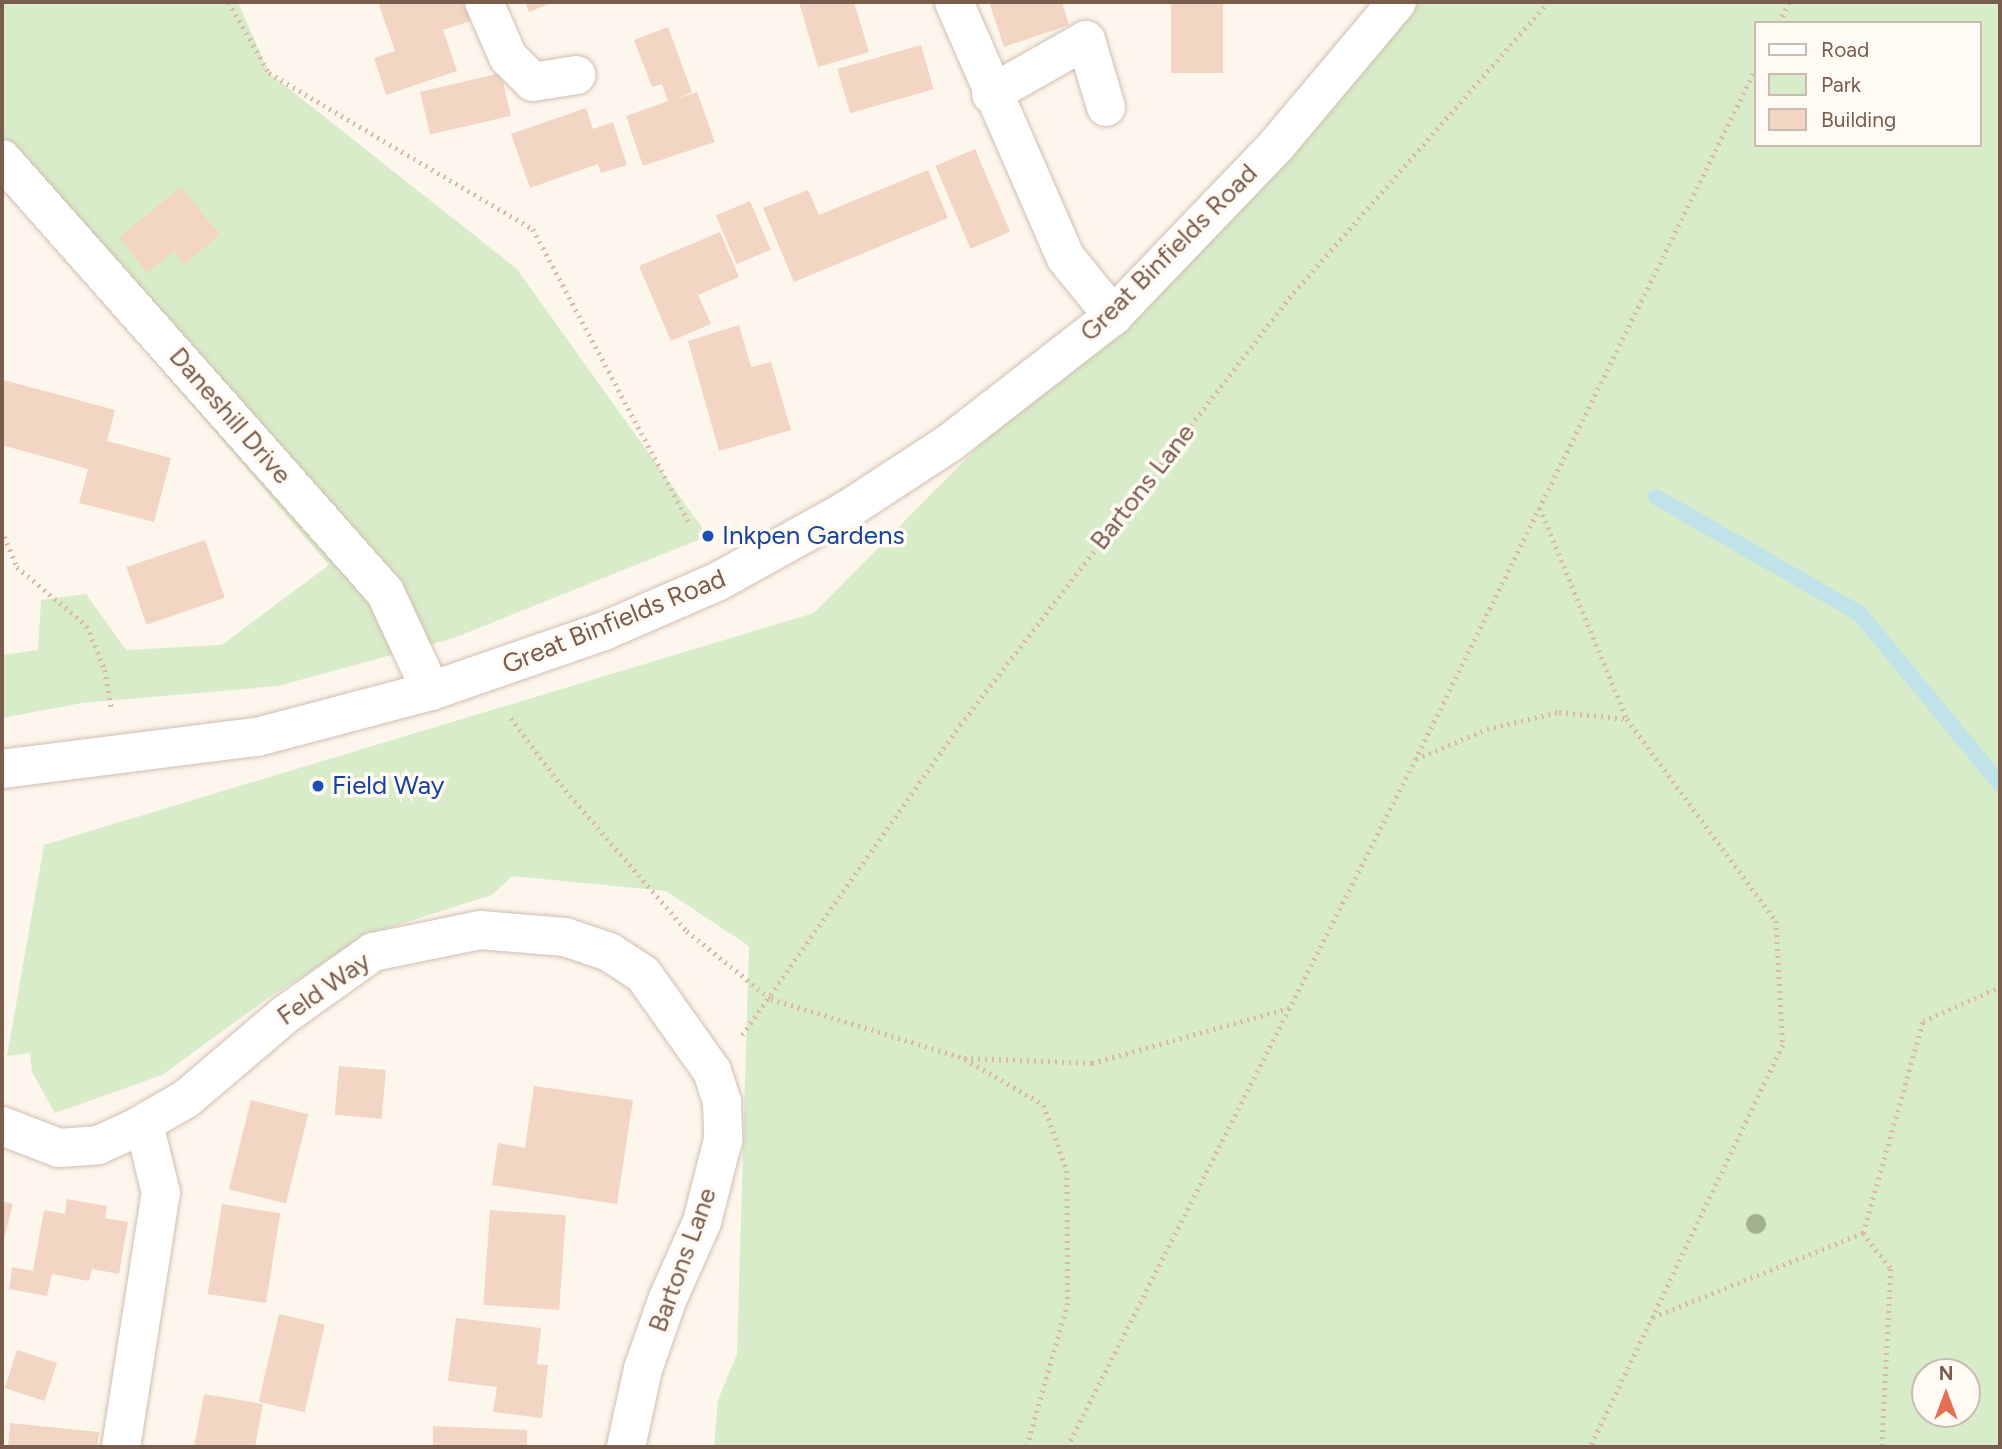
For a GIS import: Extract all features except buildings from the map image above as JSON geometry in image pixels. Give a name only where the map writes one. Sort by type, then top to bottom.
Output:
[{"type":"street","points":[[484,2],[508,57],[533,82],[576,75]]},
{"type":"street","points":[[954,2],[991,94],[1043,197],[1066,257],[1113,316]]},
{"type":"street","name":"Great Binfields Road","points":[[2,769],[257,737],[431,691],[604,631],[731,575],[847,510],[948,444],[1113,316],[1276,146],[1396,2]]},
{"type":"street","points":[[991,94],[1086,40],[1106,107]]},
{"type":"street","name":"Daneshill Drive","points":[[2,159],[385,592],[431,691]]},
{"type":"street","name":"Feld Way","points":[[2,1126],[46,1147],[74,1149],[97,1145],[144,1124],[186,1100],[286,1014],[373,952],[480,930],[565,937],[609,951],[643,974],[712,1071]]},
{"type":"street","name":"Bartons Lane","points":[[626,1447],[643,1369],[668,1298],[702,1222],[723,1140],[722,1102],[712,1071]]},
{"type":"street","points":[[121,1447],[161,1193],[144,1124]]},
{"type":"path","points":[[229,2],[269,73],[533,229],[688,521]]},
{"type":"path","name":"Bartons Lane","points":[[771,999],[960,725],[1289,298],[1548,2]]},
{"type":"path","points":[[1780,21],[1789,2]]},
{"type":"path","points":[[1067,1447],[1415,760],[1754,72]]},
{"type":"path","points":[[1540,507],[1627,719],[1776,921],[1783,1045],[1590,1447]]},
{"type":"path","points":[[2,530],[17,567],[87,626],[104,670],[114,722]]},
{"type":"path","points":[[1415,760],[1487,729],[1559,712],[1627,719]]},
{"type":"path","points":[[511,718],[561,785],[687,931],[771,999],[964,1058],[1044,1105],[1067,1171],[1068,1303],[1027,1447]]},
{"type":"path","points":[[1863,1233],[1923,1021],[2000,987]]},
{"type":"path","points":[[964,1058],[1092,1063],[1290,1007]]},
{"type":"path","points":[[1653,1317],[1863,1233]]},
{"type":"path","points":[[1863,1233],[1891,1269],[1882,1447]]},
{"type":"green space","points":[[2,2],[238,2],[269,73],[517,269],[708,536],[454,638],[278,686],[82,703],[2,718],[2,655],[38,650],[41,600],[86,594],[126,650],[222,645],[329,565],[2,183]]},
{"type":"green space","points":[[1416,2],[2000,2],[2000,1447],[714,1447],[718,1400],[737,1354],[749,946],[666,891],[512,876],[492,895],[369,934],[264,1001],[162,1075],[55,1113],[32,1072],[30,1053],[7,1056],[44,845],[814,613]]},
{"type":"waterway","points":[[1656,497],[1860,614],[2000,784]]},
{"type":"place","name":"Inkpen Gardens","points":[[708,536]]},
{"type":"place","name":"Field Way","points":[[318,786]]}]
